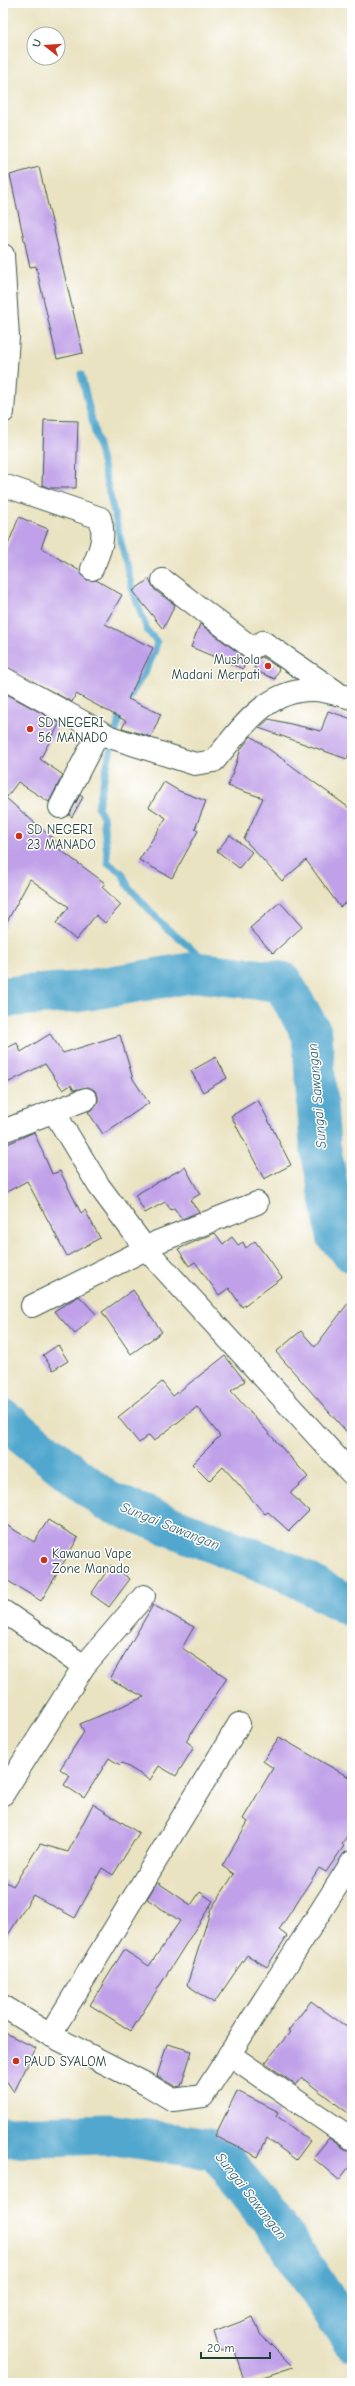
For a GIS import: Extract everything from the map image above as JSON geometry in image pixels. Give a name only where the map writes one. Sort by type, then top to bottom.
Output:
[{"type":"street","points":[[3,255],[8,338],[3,412]]},
{"type":"street","points":[[3,485],[100,518],[104,530],[101,549],[92,569]]},
{"type":"street","points":[[163,580],[252,648],[263,642],[347,697]]},
{"type":"street","points":[[3,678],[104,734],[136,746],[195,764],[214,761],[252,715],[278,696],[299,690],[314,690],[347,697]]},
{"type":"street","points":[[60,807],[104,734]]},
{"type":"street","points":[[3,1131],[86,1099]]},
{"type":"street","points":[[54,1112],[99,1186],[146,1249],[352,1474]]},
{"type":"street","points":[[32,1306],[146,1249],[157,1242],[257,1203]]},
{"type":"street","points":[[3,1794],[84,1666],[144,1596]]},
{"type":"street","points":[[3,1611],[84,1666]]},
{"type":"street","points":[[50,2035],[239,1724]]},
{"type":"street","points":[[3,2006],[50,2035],[146,2084],[173,2100],[202,2096],[352,1862]]},
{"type":"street","points":[[229,2054],[352,2139]]},
{"type":"building","points":[[39,167],[83,353],[57,359],[36,266],[30,267],[10,175]]},
{"type":"building","points":[[44,420],[78,421],[76,488],[49,488],[42,485]]},
{"type":"building","points":[[19,517],[48,529],[41,548],[80,571],[87,580],[96,580],[122,595],[105,624],[153,648],[128,699],[161,714],[151,737],[122,728],[126,721],[76,694],[72,702],[3,666],[3,557]]},
{"type":"building","points":[[149,579],[155,590],[175,605],[163,629],[133,591]]},
{"type":"building","points":[[200,624],[247,659],[243,669],[191,647]]},
{"type":"building","name":"Mushola Madani Merpati","points":[[262,657],[279,668],[275,679],[254,670],[257,659]]},
{"type":"building","points":[[3,692],[60,723],[40,759],[63,775],[49,802],[18,782],[6,798],[57,842],[55,846],[105,883],[102,887],[121,905],[105,923],[96,915],[76,940],[56,923],[69,907],[30,879],[3,929]]},
{"type":"building","points":[[328,711],[352,719],[352,744],[347,759],[259,728],[269,719],[321,731]]},
{"type":"building","points":[[251,736],[352,810],[352,899],[340,907],[306,860],[282,881],[244,839],[263,798],[228,786],[241,749]]},
{"type":"building","points":[[164,782],[179,791],[206,801],[195,829],[198,831],[172,878],[139,860],[166,818],[149,807]]},
{"type":"building","points":[[80,795],[83,797],[72,817],[69,815]]},
{"type":"building","points":[[230,835],[252,852],[239,868],[217,851]]},
{"type":"building","points":[[280,902],[302,927],[273,953],[250,928]]},
{"type":"building","points":[[50,1034],[63,1053],[120,1035],[133,1079],[149,1103],[103,1134],[88,1112],[95,1107],[98,1101],[98,1095],[94,1090],[88,1087],[74,1090],[71,1085],[63,1090],[45,1064],[3,1085],[3,1050],[17,1043],[21,1052]]},
{"type":"building","points":[[216,1057],[227,1078],[203,1092],[191,1071]]},
{"type":"building","points":[[258,1100],[291,1165],[264,1179],[231,1116]]},
{"type":"building","points":[[34,1132],[52,1174],[60,1171],[81,1213],[85,1210],[100,1238],[67,1256],[27,1181],[3,1194],[3,1146]]},
{"type":"building","points":[[185,1167],[200,1194],[190,1200],[199,1212],[182,1219],[174,1208],[171,1210],[165,1202],[145,1213],[135,1195]]},
{"type":"building","points":[[215,1233],[223,1244],[232,1237],[238,1245],[243,1242],[246,1248],[255,1241],[282,1278],[242,1307],[229,1288],[219,1295],[195,1262],[189,1266],[178,1249]]},
{"type":"building","points":[[133,1290],[162,1332],[131,1354],[102,1312]]},
{"type":"building","points":[[79,1296],[96,1314],[75,1334],[54,1311]]},
{"type":"building","points":[[352,1298],[352,1438],[276,1352],[301,1331],[315,1347]]},
{"type":"building","points":[[58,1345],[68,1361],[53,1370],[43,1355]]},
{"type":"building","points":[[225,1356],[245,1381],[231,1391],[308,1477],[290,1493],[309,1511],[289,1531],[268,1512],[265,1514],[223,1467],[209,1481],[192,1464],[220,1436],[197,1407],[154,1441],[149,1435],[139,1443],[118,1417],[162,1382],[173,1396]]},
{"type":"building","name":"Kawanua Vape Zone Manado","points":[[48,1520],[78,1538],[41,1601],[3,1578],[3,1523],[34,1542]]},
{"type":"building","points":[[111,1565],[130,1579],[109,1607],[91,1594]]},
{"type":"building","points":[[153,1605],[194,1627],[182,1648],[227,1678],[186,1741],[194,1747],[176,1776],[159,1766],[150,1780],[122,1763],[120,1765],[109,1758],[84,1798],[64,1785],[70,1776],[60,1769],[84,1732],[80,1724],[144,1697],[110,1679]]},
{"type":"building","points":[[279,1737],[352,1779],[352,1828],[342,1844],[344,1846],[326,1872],[319,1868],[279,1930],[287,1936],[267,1967],[247,1955],[214,2003],[187,1985],[211,1909],[234,1874],[222,1866],[248,1822],[243,1819],[273,1768],[263,1761]]},
{"type":"building","points":[[93,1804],[139,1833],[113,1875],[102,1868],[75,1918],[33,1895],[3,1943],[3,1880],[13,1886],[40,1844],[68,1852]]},
{"type":"building","points":[[157,1882],[191,1905],[200,1892],[213,1901],[131,2031],[90,2005],[124,1950],[149,1966],[180,1921],[147,1899]]},
{"type":"building","points":[[311,2001],[352,2031],[352,2116],[302,2078],[296,2085],[265,2063],[290,2032],[288,2031]]},
{"type":"building","name":"PAUD SYALOM","points":[[3,2032],[36,2048],[14,2092],[3,2076]]},
{"type":"building","points":[[167,2044],[192,2051],[181,2086],[176,2087],[157,2076]]},
{"type":"building","points":[[237,2091],[279,2112],[277,2116],[310,2141],[296,2160],[267,2138],[258,2157],[215,2136]]},
{"type":"building","points":[[329,2138],[345,2149],[352,2151],[352,2163],[339,2180],[313,2158]]},
{"type":"building","points":[[253,2317],[260,2334],[293,2367],[245,2383],[233,2346],[220,2351],[214,2332]]},
{"type":"waterway","points":[[81,374],[132,588],[147,630],[157,642],[152,658],[130,696],[121,716],[116,729],[106,768],[98,807],[103,817],[108,863],[122,873],[128,886],[164,926],[225,976]]},
{"type":"waterway","name":"Sungai Sawangan","points":[[3,997],[76,992],[196,972],[282,982],[312,1034],[320,1145],[337,1236],[352,1252]]},
{"type":"waterway","name":"Sungai Sawangan","points":[[3,1419],[107,1501],[287,1572],[352,1607]]},
{"type":"waterway","name":"Sungai Sawangan","points":[[3,2137],[108,2134],[216,2150],[282,2234],[352,2340]]},
{"type":"place","name":"Mushola Madani Merpati","points":[[268,666]]},
{"type":"place","name":"SD NEGERI 56 MANADO","points":[[30,729]]},
{"type":"place","name":"SD NEGERI 23 MANADO","points":[[19,836]]},
{"type":"place","name":"Kawanua Vape Zone Manado","points":[[44,1560]]},
{"type":"place","name":"PAUD SYALOM","points":[[16,2061]]}]
